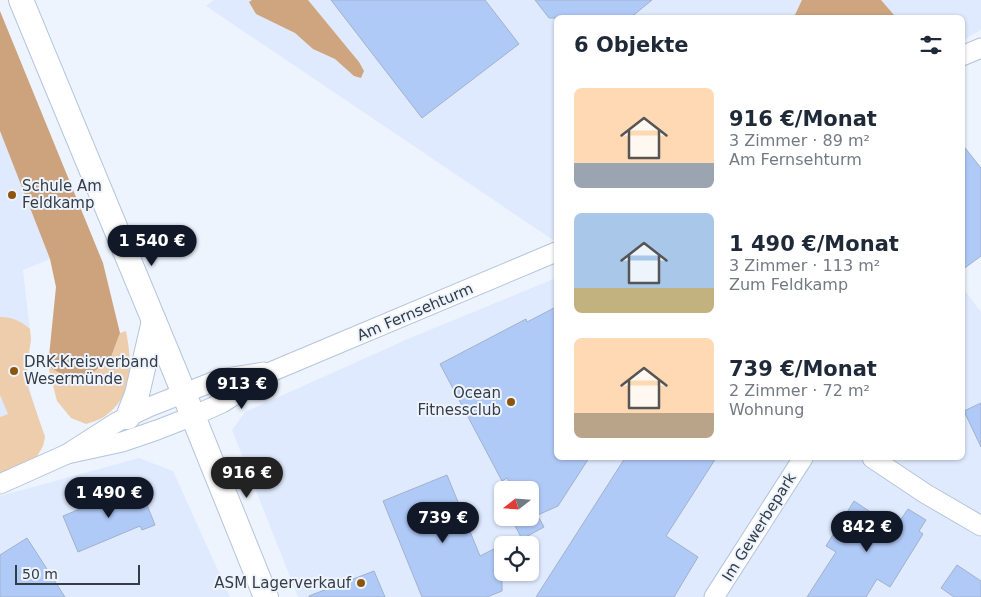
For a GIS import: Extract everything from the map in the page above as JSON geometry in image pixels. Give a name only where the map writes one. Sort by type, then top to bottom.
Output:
[{"type":"main road","points":[[21,0],[266,597]]},
{"type":"main road","points":[[128,417],[137,394],[154,321]]},
{"type":"street","points":[[965,55],[981,48]]},
{"type":"street","name":"Am Fernsehturm","points":[[67,454],[122,442],[193,416],[222,403],[273,371],[554,253]]},
{"type":"street","name":"Am Fernsehturm","points":[[67,454],[117,422],[220,379],[273,371]]},
{"type":"street","points":[[0,484],[67,454]]},
{"type":"street","name":"Im Gewerbepark","points":[[714,597],[802,460]]},
{"type":"street","points":[[875,460],[926,494],[981,526]]},
{"type":"shaded area","points":[[214,0],[981,0],[981,30],[965,39],[965,15],[554,15],[554,241],[206,6]]},
{"type":"shaded area","points":[[252,0],[308,0],[359,62],[364,71],[361,78],[354,76],[335,59],[313,49],[295,33],[256,14],[249,2]]},
{"type":"shaded area","points":[[802,0],[881,0],[894,15],[795,15]]},
{"type":"shaded area","points":[[0,11],[103,263],[120,333],[111,357],[90,375],[66,377],[48,366],[56,287],[50,259],[0,131]]},
{"type":"shaded area","name":"DRK-Kreisverband Wesermünde","points":[[0,131],[50,259],[23,270],[31,340],[27,377],[35,411],[45,437],[43,446],[36,458],[0,473]]},
{"type":"shaded area","points":[[554,279],[554,460],[965,460],[965,291],[981,312],[981,597],[298,597],[232,430],[245,412],[410,338]]},
{"type":"shaded area","name":"DRK-Kreisverband Wesermünde","points":[[0,317],[16,320],[30,329],[31,340],[27,365],[28,387],[45,437],[43,446],[36,458],[0,473],[0,417],[8,414],[0,395]]},
{"type":"shaded area","points":[[126,331],[130,366],[126,389],[121,399],[114,408],[98,420],[86,424],[71,418],[57,401],[48,366],[66,377],[111,357],[120,333]]},
{"type":"shaded area","points":[[139,458],[173,471],[230,597],[0,597],[0,496]]},
{"type":"building","points":[[331,0],[485,0],[519,44],[422,118]]},
{"type":"building","points":[[535,0],[652,0],[634,15],[554,15],[554,18],[549,18]]},
{"type":"building","points":[[965,148],[981,168],[981,256],[965,268]]},
{"type":"building","points":[[554,308],[554,460],[588,460],[558,506],[539,514],[539,481],[509,481],[507,478],[502,481],[440,364],[526,319],[527,322]]},
{"type":"building","points":[[981,403],[981,447],[965,413],[965,411]]},
{"type":"building","points":[[624,460],[715,460],[666,536],[698,557],[674,597],[536,597]]},
{"type":"building","points":[[447,475],[480,556],[494,549],[494,581],[502,581],[502,591],[487,597],[422,597],[383,501]]},
{"type":"building","points":[[139,485],[155,525],[142,530],[140,526],[78,552],[63,516]]},
{"type":"building","points":[[854,501],[895,528],[908,509],[926,520],[919,531],[923,534],[890,587],[877,579],[866,597],[807,597],[836,552],[826,546]]},
{"type":"building","points":[[539,518],[544,527],[528,536],[520,536],[515,526],[539,526]]},
{"type":"building","points":[[27,538],[65,597],[0,597],[0,555]]},
{"type":"building","points":[[957,565],[981,581],[981,597],[954,597],[941,588]]},
{"type":"building","name":"ASM Lagerverkauf","points":[[374,571],[385,597],[309,597],[309,596]]},
{"type":"place","name":"Schule Am Feldkamp","points":[[12,195]]},
{"type":"place","name":"DRK-Kreisverband Wesermünde","points":[[14,371]]},
{"type":"place","name":"Ocean Fitnessclub","points":[[511,402]]},
{"type":"place","name":"ASM Lagerverkauf","points":[[361,583]]}]
